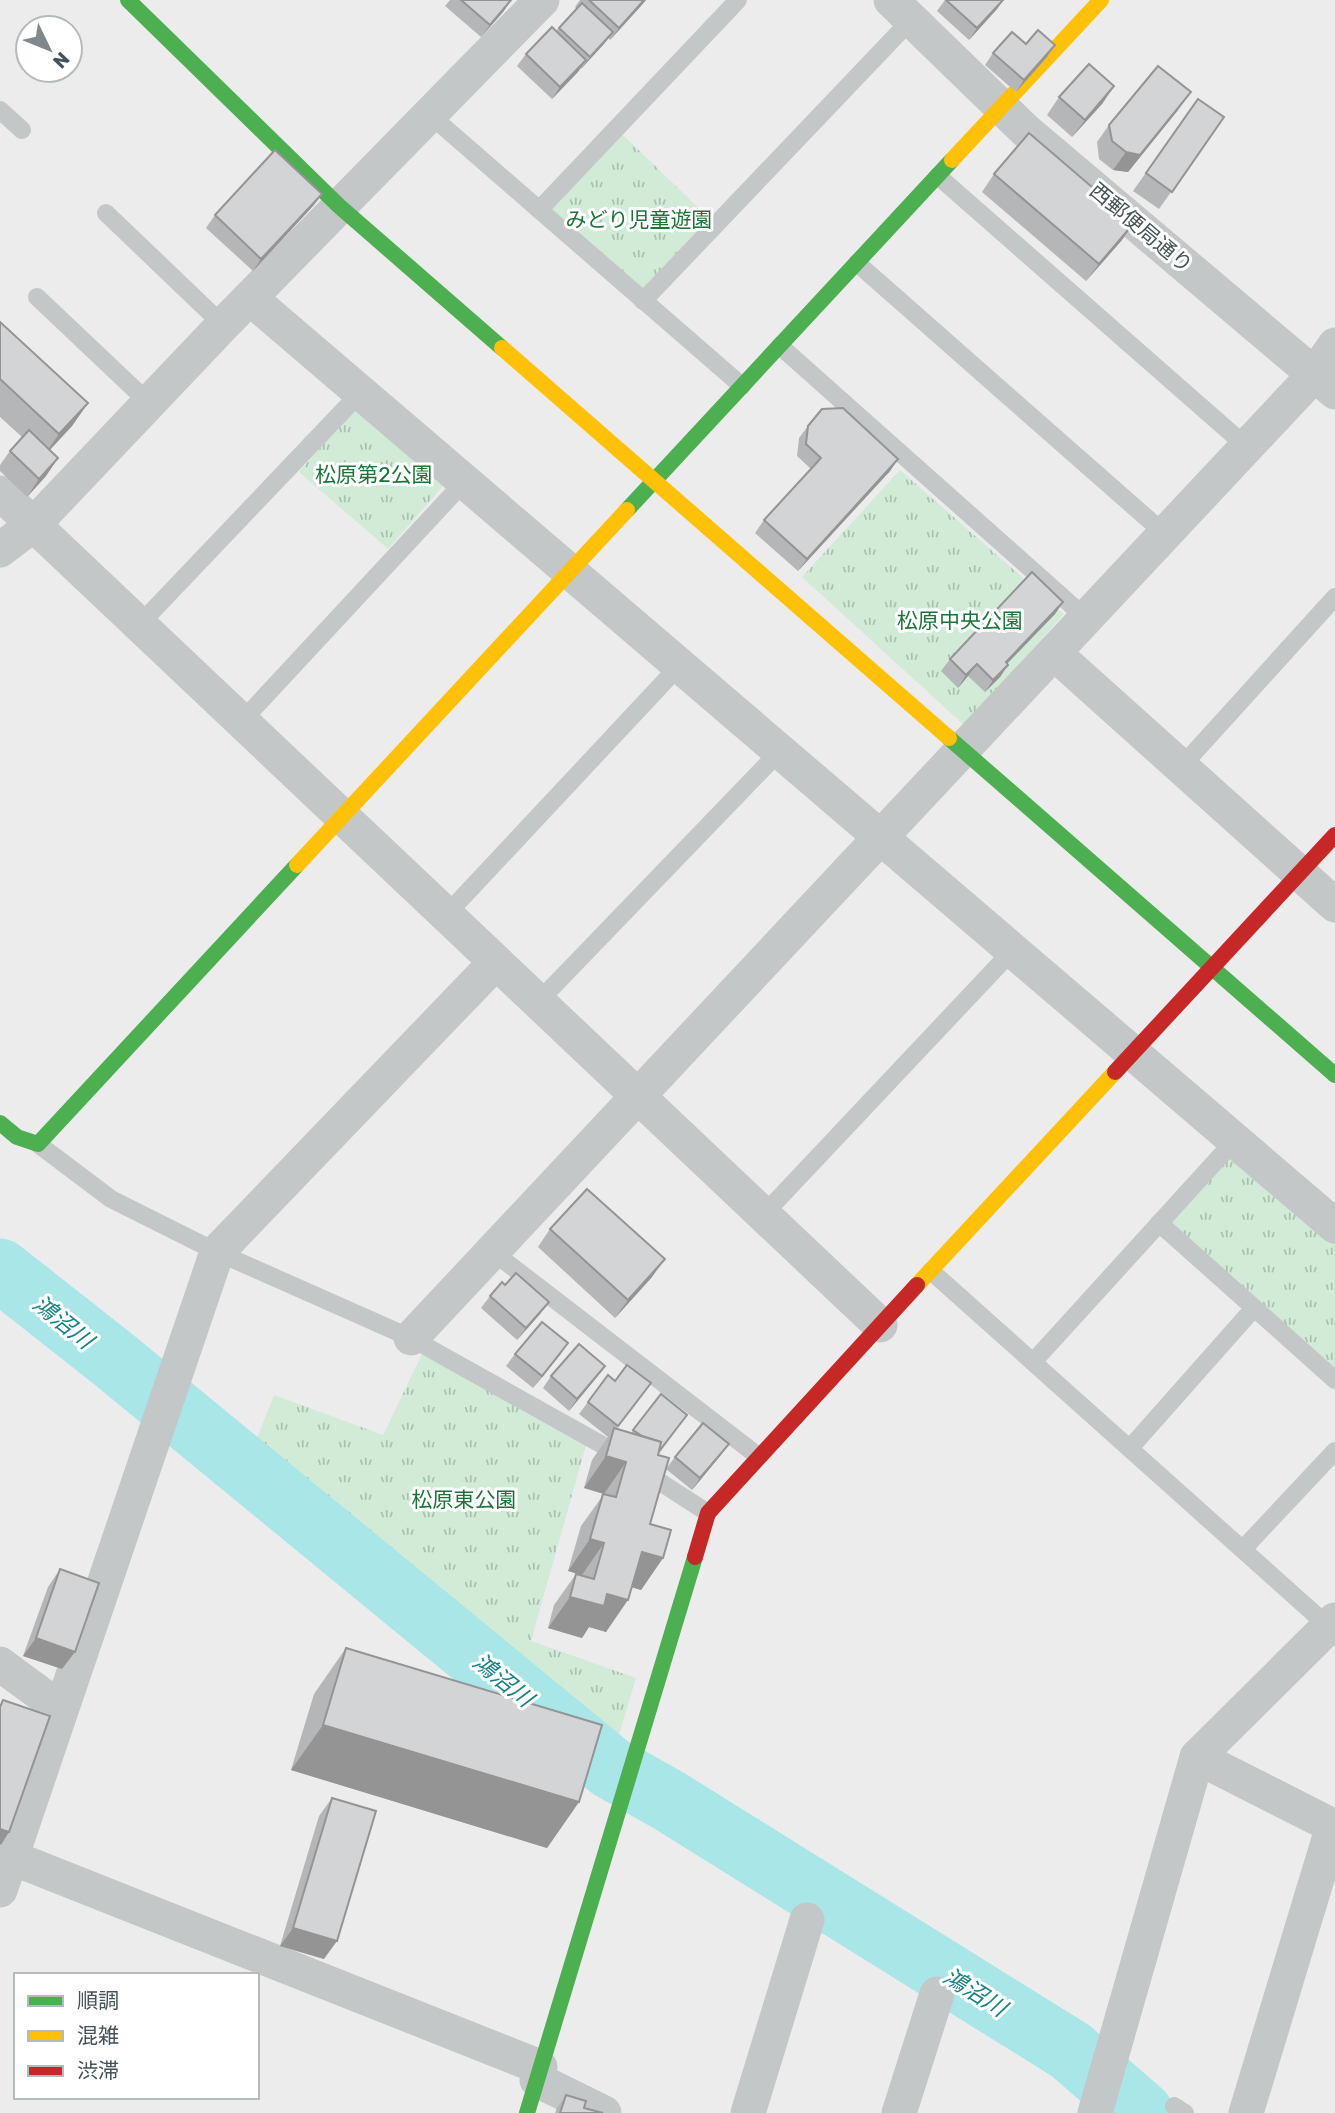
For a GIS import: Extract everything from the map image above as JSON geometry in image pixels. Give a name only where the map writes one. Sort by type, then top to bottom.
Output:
[{"type":"street","points":[[128,0],[339,206],[1335,1075]]},
{"type":"street","points":[[0,1123],[17,1137],[38,1144],[1101,0]]},
{"type":"street","points":[[0,550],[34,524],[429,114],[530,4]]},
{"type":"street","name":"西郵便局通り","points":[[901,10],[1025,130],[1325,384]]},
{"type":"street","points":[[250,298],[1335,1226]]},
{"type":"street","points":[[411,1338],[1247,447],[1325,384],[1335,345]]},
{"type":"street","points":[[0,493],[880,1325]]},
{"type":"street","points":[[1054,653],[1335,905]]},
{"type":"street","points":[[527,2113],[708,1513],[1335,835]]},
{"type":"street","points":[[0,1890],[6,1855],[61,1709],[217,1252],[496,962]]},
{"type":"street","points":[[1095,2113],[1197,1757],[1332,1623]]},
{"type":"street","points":[[0,1664],[61,1709]]},
{"type":"street","points":[[1197,1757],[1334,1827],[1246,2113]]},
{"type":"street","points":[[6,1855],[539,2073],[604,2113]]},
{"type":"street","points":[[748,2113],[807,1920]]},
{"type":"street","points":[[899,2113],[937,1994]]},
{"type":"lane","points":[[539,211],[738,0]]},
{"type":"lane","points":[[643,301],[901,10]]},
{"type":"lane","points":[[0,110],[22,130]]},
{"type":"lane","points":[[429,114],[742,386]]},
{"type":"lane","points":[[938,176],[1247,447]]},
{"type":"lane","points":[[106,213],[223,325]]},
{"type":"lane","points":[[857,263],[1165,534]]},
{"type":"lane","points":[[37,297],[149,403]]},
{"type":"lane","points":[[780,346],[1086,618]]},
{"type":"lane","points":[[140,624],[361,392]]},
{"type":"lane","points":[[242,720],[465,481]]},
{"type":"lane","points":[[1181,767],[1335,597]]},
{"type":"lane","points":[[446,915],[680,665]]},
{"type":"lane","points":[[538,1002],[781,751]]},
{"type":"lane","points":[[763,1214],[1013,950]]},
{"type":"lane","points":[[1033,1362],[1235,1140]]},
{"type":"lane","points":[[38,1144],[111,1199],[217,1252],[411,1338],[606,1447],[708,1513]]},
{"type":"lane","points":[[1159,1223],[1335,1380]]},
{"type":"lane","points":[[493,1252],[758,1456]]},
{"type":"lane","points":[[931,1271],[1243,1549],[1332,1623]]},
{"type":"lane","points":[[1129,1448],[1255,1308]]},
{"type":"lane","points":[[1243,1549],[1335,1451]]},
{"type":"green space","name":"みどり児童遊園","points":[[621,133],[710,219],[642,289],[550,210]]},
{"type":"green space","name":"松原第2公園","points":[[360,402],[449,479],[388,549],[299,472]]},
{"type":"green space","name":"松原中央公園","points":[[900,470],[1064,614],[965,726],[802,577]]},
{"type":"green space","points":[[1230,1155],[1335,1242],[1335,1375],[1166,1224]]},
{"type":"green space","name":"松原東公園","points":[[427,1344],[590,1431],[531,1641],[636,1678],[613,1755],[248,1461],[274,1395],[383,1435]]},
{"type":"building","points":[[461,0],[511,0],[490,25]]},
{"type":"building","points":[[589,0],[644,0],[619,28]]},
{"type":"building","points":[[946,0],[1003,0],[977,28]]},
{"type":"building","points":[[582,3],[613,32],[590,57],[559,28]]},
{"type":"building","points":[[552,27],[586,60],[560,87],[526,54]]},
{"type":"building","points":[[1038,30],[1055,45],[1024,80],[993,53],[1012,32],[1026,44]]},
{"type":"building","points":[[1089,64],[1114,86],[1085,120],[1059,97]]},
{"type":"building","points":[[1158,66],[1191,92],[1140,155],[1126,152],[1112,141],[1109,125]]},
{"type":"building","points":[[1198,99],[1224,117],[1172,192],[1146,173]]},
{"type":"building","points":[[1029,133],[1134,223],[1099,264],[994,174]]},
{"type":"building","points":[[275,150],[322,194],[261,259],[215,215]]},
{"type":"building","points":[[0,322],[88,403],[59,434],[0,379]]},
{"type":"building","points":[[843,408],[898,459],[807,559],[764,520],[821,458],[806,444],[808,426],[822,409]]},
{"type":"building","points":[[29,430],[58,458],[39,479],[10,451]]},
{"type":"building","points":[[1032,572],[1063,602],[1006,662],[1008,665],[993,680],[977,664],[966,675],[950,659]]},
{"type":"building","points":[[587,1189],[665,1259],[628,1300],[550,1229]]},
{"type":"building","points":[[516,1273],[549,1302],[526,1328],[490,1296],[502,1282],[505,1285]]},
{"type":"building","points":[[542,1322],[568,1343],[542,1376],[515,1354]]},
{"type":"building","points":[[579,1344],[605,1366],[577,1399],[551,1376]]},
{"type":"building","points":[[627,1365],[651,1383],[618,1426],[588,1402],[608,1375],[615,1381]]},
{"type":"building","points":[[661,1394],[687,1415],[660,1450],[661,1442],[633,1430]]},
{"type":"building","points":[[703,1423],[729,1444],[700,1478],[675,1457]]},
{"type":"building","points":[[614,1428],[661,1442],[658,1455],[669,1458],[650,1524],[671,1530],[663,1558],[642,1552],[628,1600],[607,1594],[604,1606],[570,1597],[576,1574],[594,1579],[604,1543],[590,1539],[603,1494],[616,1497],[626,1462],[606,1456]]},
{"type":"building","points":[[60,1569],[99,1583],[75,1652],[36,1638]]},
{"type":"building","points":[[346,1648],[602,1725],[579,1802],[323,1725]]},
{"type":"building","points":[[3,1700],[50,1716],[9,1832],[0,1829],[0,1707]]},
{"type":"building","points":[[332,1798],[376,1811],[337,1941],[293,1928]]},
{"type":"building","points":[[566,2095],[586,2101],[584,2108],[603,2113],[560,2113]]},
{"type":"waterway","name":"鴻沼川","points":[[0,1270],[113,1359],[611,1768],[668,1800],[1071,2051],[1142,2113]]},
{"type":"traffic: fast","points":[[128,0],[339,206],[502,348]]},
{"type":"traffic: fast","points":[[627,510],[952,160]]},
{"type":"traffic: fast","points":[[949,738],[1335,1075]]},
{"type":"traffic: fast","points":[[0,1123],[17,1137],[38,1144],[297,865]]},
{"type":"traffic: fast","points":[[527,2113],[695,1557]]},
{"type":"traffic: slow","points":[[952,160],[1101,0]]},
{"type":"traffic: slow","points":[[502,348],[949,738]]},
{"type":"traffic: slow","points":[[297,865],[627,510]]},
{"type":"traffic: slow","points":[[917,1285],[1115,1072]]},
{"type":"traffic: jam","points":[[1115,1072],[1335,835]]},
{"type":"traffic: jam","points":[[695,1557],[708,1513],[917,1285]]}]
